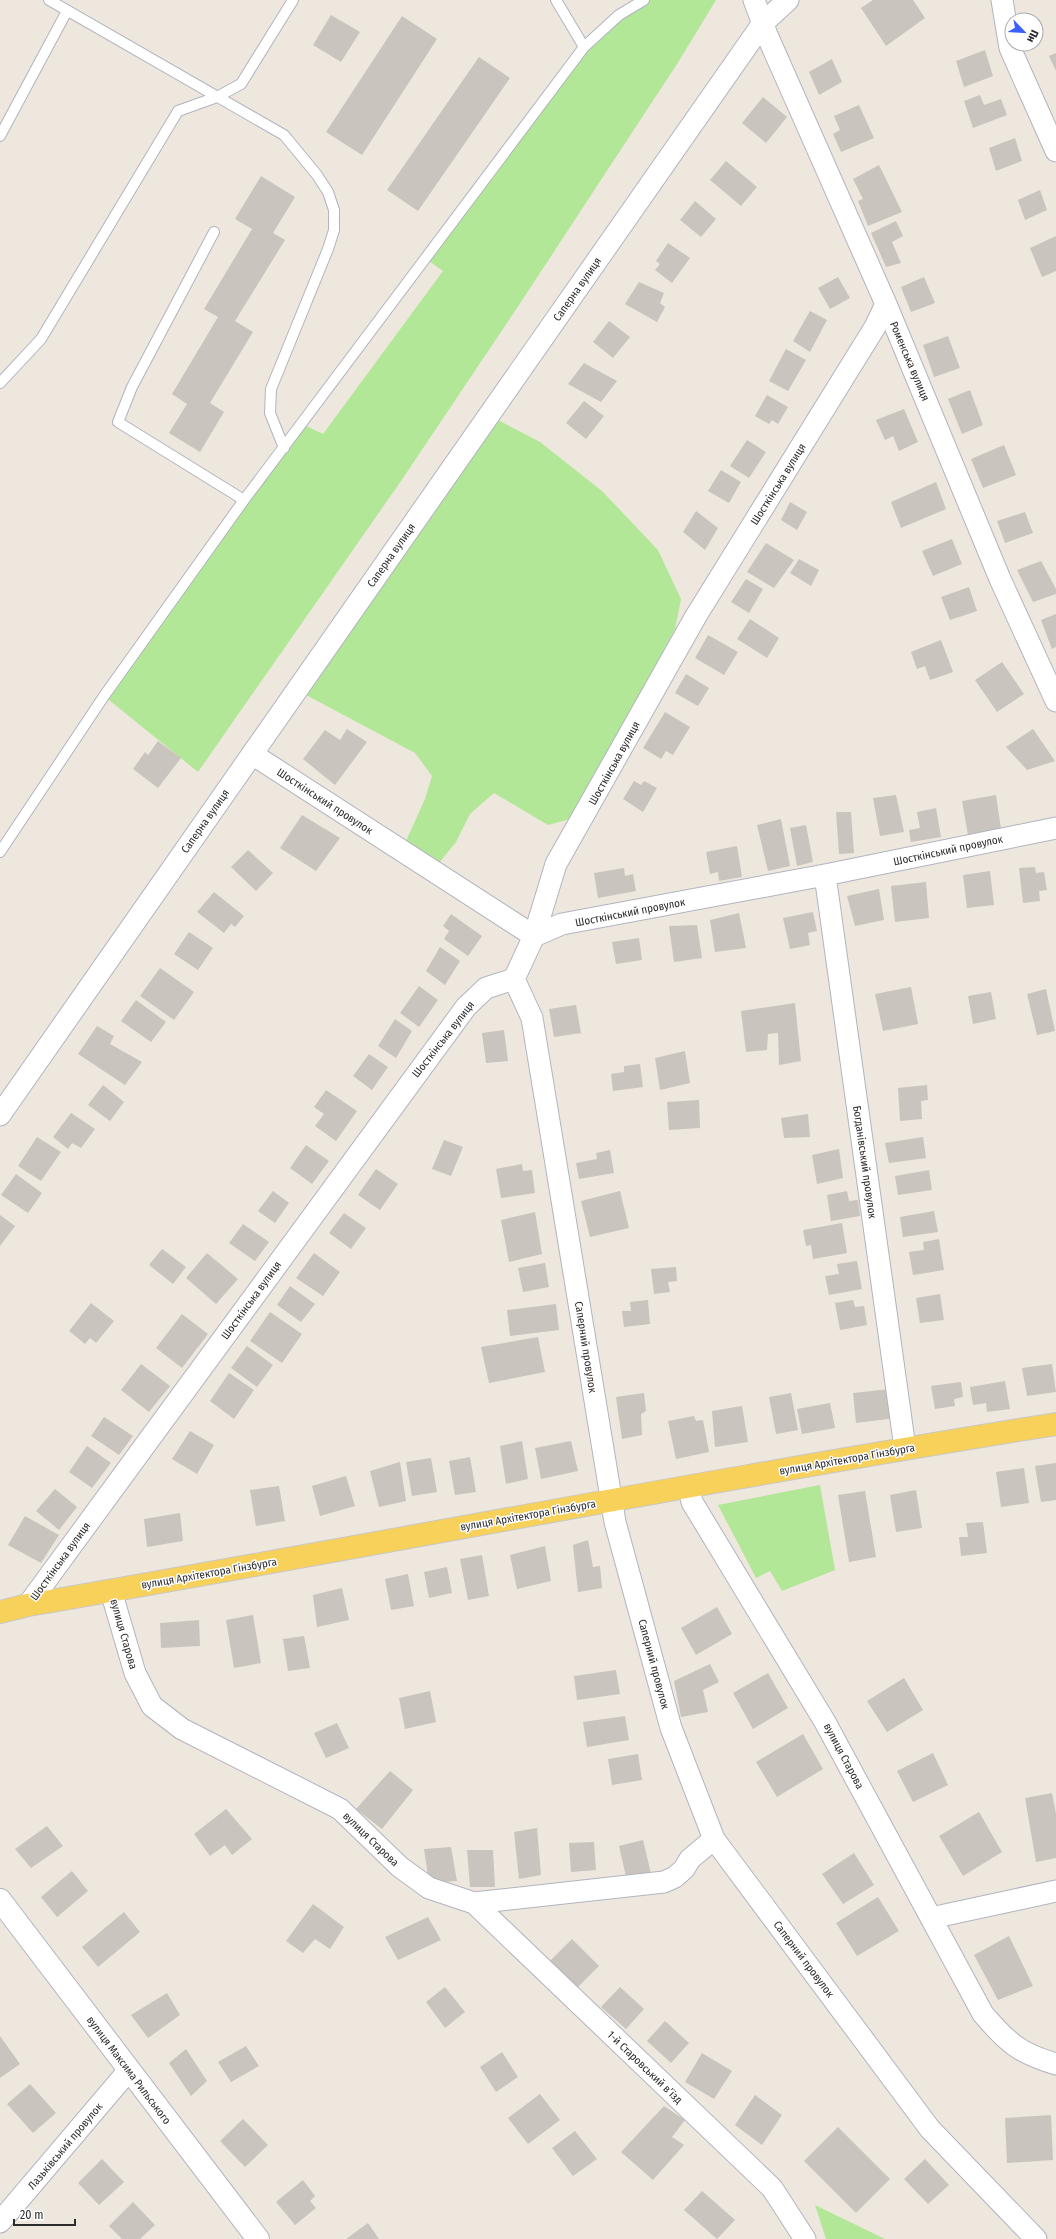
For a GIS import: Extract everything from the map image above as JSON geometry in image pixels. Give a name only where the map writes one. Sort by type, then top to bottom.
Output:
[{"type":"main road","name":"вулиця Архітектора Гінзбурга","points":[[0,1612],[28,1605],[611,1500],[905,1448],[1056,1424]]},
{"type":"main road","name":"вулиця Максима Рильського","points":[[0,1900],[258,2239]]},
{"type":"street","name":"Роменська вулиця","points":[[754,0],[886,304],[1000,579],[1056,701]]},
{"type":"street","name":"Саперна вулиця","points":[[0,1115],[763,23],[788,0]]},
{"type":"street","points":[[1002,0],[1010,48],[1056,151]]},
{"type":"street","name":"Шосткінська вулиця","points":[[28,1605],[466,1006],[486,988],[514,979],[534,936],[556,864],[696,616],[875,327],[886,304]]},
{"type":"street","name":"Шосткінський провулок","points":[[252,754],[534,936],[562,924],[824,875],[1056,828]]},
{"type":"street","name":"Богданівський провулок","points":[[824,875],[905,1448]]},
{"type":"street","name":"Саперний провулок","points":[[514,979],[532,1018],[615,1522],[671,1728],[714,1839],[930,2130],[1036,2239]]},
{"type":"street","name":"вулиця Старова","points":[[690,1487],[692,1502],[825,1722],[931,1918]]},
{"type":"street","name":"вулиця Старова","points":[[111,1591],[135,1673],[152,1706],[182,1729],[340,1809],[400,1867],[429,1888],[474,1903],[664,1882],[680,1873],[690,1859],[714,1839]]},
{"type":"street","points":[[1056,1891],[931,1918],[983,2014],[1006,2041],[1035,2058],[1056,2064]]},
{"type":"street","name":"1-й Старовський в’їзд","points":[[474,1903],[772,2188],[805,2239]]},
{"type":"street","name":"Лазьківський провулок","points":[[0,2222],[129,2070]]},
{"type":"lane","points":[[49,0],[284,135],[317,175],[328,192],[334,210],[334,230],[328,249],[271,389],[270,413],[284,448]]},
{"type":"lane","points":[[0,383],[41,339],[178,111],[217,97],[241,84],[293,0]]},
{"type":"lane","points":[[556,0],[584,47]]},
{"type":"lane","points":[[0,852],[104,696],[244,500],[584,47],[619,15],[644,0]]},
{"type":"lane","points":[[0,136],[67,10]]},
{"type":"lane","points":[[214,232],[132,387],[118,422],[244,500]]},
{"type":"green space","points":[[644,0],[716,0],[679,61],[519,305],[401,481],[198,772],[104,696],[302,424],[323,434],[443,271],[426,259],[584,47]]},
{"type":"green space","points":[[496,419],[540,442],[602,491],[658,550],[681,599],[675,629],[574,818],[548,825],[494,793],[470,814],[456,842],[439,863],[419,853],[406,841],[425,799],[432,776],[415,753],[306,695]]},
{"type":"green space","points":[[820,1485],[835,1570],[782,1591],[770,1571],[756,1578],[718,1505]]},
{"type":"green space","points":[[815,2205],[885,2239],[826,2239]]},
{"type":"building","points":[[873,0],[913,0],[925,18],[886,46],[861,8]]},
{"type":"building","points":[[331,15],[360,32],[341,62],[313,45]]},
{"type":"building","points":[[402,16],[437,39],[362,155],[326,132]]},
{"type":"building","points":[[985,50],[993,76],[964,87],[956,61]]},
{"type":"building","points":[[1056,53],[1056,71],[1049,56]]},
{"type":"building","points":[[479,57],[510,78],[418,211],[387,190]]},
{"type":"building","points":[[832,59],[842,82],[819,95],[809,72]]},
{"type":"building","points":[[980,95],[984,105],[1001,99],[1007,115],[973,128],[964,101]]},
{"type":"building","points":[[763,97],[787,117],[766,143],[742,123]]},
{"type":"building","points":[[859,105],[874,138],[841,152],[833,134],[840,130],[834,116]]},
{"type":"building","points":[[1015,138],[1022,161],[996,171],[989,148]]},
{"type":"building","points":[[726,161],[757,187],[741,206],[710,180]]},
{"type":"building","points":[[879,165],[902,212],[868,226],[858,201],[863,199],[853,179]]},
{"type":"building","points":[[261,176],[295,197],[273,233],[285,240],[235,321],[253,332],[210,403],[224,412],[200,452],[169,433],[187,404],[172,394],[218,317],[204,309],[252,229],[235,219]]},
{"type":"building","points":[[1040,190],[1047,210],[1025,220],[1018,200]]},
{"type":"building","points":[[695,201],[716,219],[701,237],[680,220]]},
{"type":"building","points":[[896,221],[903,236],[892,242],[901,263],[886,267],[871,233]]},
{"type":"building","points":[[1056,236],[1056,271],[1042,277],[1030,248]]},
{"type":"building","points":[[668,243],[690,258],[672,283],[655,270],[660,264],[656,261]]},
{"type":"building","points":[[838,277],[850,298],[830,309],[818,288]]},
{"type":"building","points":[[924,277],[935,303],[911,312],[901,287]]},
{"type":"building","points":[[639,282],[664,293],[660,303],[665,307],[657,322],[625,304]]},
{"type":"building","points":[[810,311],[827,320],[810,352],[793,341]]},
{"type":"building","points":[[609,321],[630,337],[613,358],[593,342]]},
{"type":"building","points":[[948,336],[960,368],[934,377],[923,345]]},
{"type":"building","points":[[786,349],[806,360],[788,391],[769,381]]},
{"type":"building","points":[[584,363],[617,381],[601,402],[568,384]]},
{"type":"building","points":[[970,390],[983,425],[962,434],[948,399]]},
{"type":"building","points":[[767,395],[788,407],[778,424],[772,420],[769,424],[755,416]]},
{"type":"building","points":[[584,401],[604,416],[586,439],[566,423]]},
{"type":"building","points":[[904,409],[918,442],[899,451],[893,436],[885,440],[876,420]]},
{"type":"building","points":[[747,440],[766,452],[749,478],[730,466]]},
{"type":"building","points":[[1004,445],[1016,475],[983,488],[971,459]]},
{"type":"building","points":[[721,470],[741,482],[729,503],[708,491]]},
{"type":"building","points":[[936,482],[946,509],[901,528],[891,502]]},
{"type":"building","points":[[790,502],[807,512],[797,530],[781,520]]},
{"type":"building","points":[[696,511],[718,528],[705,550],[683,532]]},
{"type":"building","points":[[1025,512],[1033,533],[1005,543],[997,521]]},
{"type":"building","points":[[952,539],[962,564],[933,576],[922,551]]},
{"type":"building","points":[[766,543],[794,560],[774,588],[747,572]]},
{"type":"building","points":[[799,559],[819,570],[811,586],[790,573]]},
{"type":"building","points":[[1041,561],[1056,589],[1056,594],[1033,602],[1017,570]]},
{"type":"building","points":[[746,579],[763,589],[749,613],[731,602]]},
{"type":"building","points":[[969,587],[977,611],[950,620],[941,597]]},
{"type":"building","points":[[1056,614],[1056,647],[1052,649],[1041,620]]},
{"type":"building","points":[[750,619],[779,638],[767,658],[737,639]]},
{"type":"building","points":[[708,635],[738,652],[724,675],[695,658]]},
{"type":"building","points":[[941,640],[953,672],[930,680],[925,666],[917,669],[911,652]]},
{"type":"building","points":[[1002,662],[1024,694],[997,712],[975,680]]},
{"type":"building","points":[[686,674],[709,688],[698,706],[675,693]]},
{"type":"building","points":[[665,712],[690,727],[673,755],[666,751],[661,759],[643,748]]},
{"type":"building","points":[[347,729],[367,742],[335,785],[303,759],[325,730],[340,740]]},
{"type":"building","points":[[1033,729],[1055,761],[1027,770],[1006,747]]},
{"type":"building","points":[[158,741],[181,758],[158,788],[133,769],[145,752],[148,755]]},
{"type":"building","points":[[634,781],[641,785],[644,781],[657,788],[643,812],[623,799]]},
{"type":"building","points":[[896,795],[904,832],[880,836],[873,798]]},
{"type":"building","points":[[996,795],[1001,829],[968,835],[962,801]]},
{"type":"building","points":[[936,808],[941,837],[911,842],[909,830],[920,828],[917,812]]},
{"type":"building","points":[[836,812],[851,812],[854,853],[839,854]]},
{"type":"building","points":[[302,815],[340,838],[316,871],[280,848]]},
{"type":"building","points":[[781,819],[790,866],[768,871],[757,825]]},
{"type":"building","points":[[806,825],[813,862],[797,866],[790,828]]},
{"type":"building","points":[[737,846],[742,877],[719,881],[718,872],[710,874],[706,852]]},
{"type":"building","points":[[248,850],[273,873],[256,891],[231,867]]},
{"type":"building","points":[[1035,867],[1036,873],[1044,872],[1047,890],[1039,891],[1040,901],[1023,903],[1019,868]]},
{"type":"building","points":[[624,868],[625,876],[633,874],[636,891],[598,898],[594,873]]},
{"type":"building","points":[[990,871],[994,905],[967,908],[963,875]]},
{"type":"building","points":[[926,882],[929,918],[895,922],[891,886]]},
{"type":"building","points":[[879,889],[884,920],[855,926],[847,896]]},
{"type":"building","points":[[214,892],[244,916],[235,927],[231,924],[224,933],[197,912]]},
{"type":"building","points":[[813,912],[817,931],[808,933],[810,945],[790,949],[783,918]]},
{"type":"building","points":[[739,913],[746,948],[715,952],[710,920]]},
{"type":"building","points":[[451,914],[482,936],[468,956],[444,939],[449,931],[443,926]]},
{"type":"building","points":[[697,925],[702,958],[674,962],[669,926]]},
{"type":"building","points":[[189,932],[213,948],[198,970],[174,954]]},
{"type":"building","points":[[639,938],[642,960],[616,964],[612,942]]},
{"type":"building","points":[[440,947],[460,961],[445,985],[426,971]]},
{"type":"building","points":[[160,968],[194,992],[174,1020],[140,996]]},
{"type":"building","points":[[419,986],[438,1000],[419,1027],[400,1013]]},
{"type":"building","points":[[911,987],[918,1024],[883,1031],[875,994]]},
{"type":"building","points":[[1046,989],[1055,1031],[1037,1035],[1027,994]]},
{"type":"building","points":[[991,992],[996,1019],[973,1024],[968,996]]},
{"type":"building","points":[[136,1000],[166,1022],[151,1042],[121,1021]]},
{"type":"building","points":[[795,1003],[801,1061],[779,1065],[778,1033],[768,1034],[767,1050],[746,1052],[741,1011]]},
{"type":"building","points":[[576,1005],[581,1033],[554,1037],[549,1009]]},
{"type":"building","points":[[395,1019],[412,1031],[396,1058],[378,1046]]},
{"type":"building","points":[[97,1026],[114,1036],[110,1044],[142,1062],[125,1085],[78,1054]]},
{"type":"building","points":[[504,1030],[508,1061],[486,1063],[482,1033]]},
{"type":"building","points":[[685,1051],[690,1083],[660,1090],[655,1058]]},
{"type":"building","points":[[369,1054],[388,1067],[372,1090],[353,1076]]},
{"type":"building","points":[[640,1064],[643,1087],[613,1091],[611,1074],[624,1072],[624,1066]]},
{"type":"building","points":[[103,1085],[124,1102],[110,1121],[88,1105]]},
{"type":"building","points":[[927,1085],[928,1100],[921,1101],[922,1119],[900,1121],[898,1088]]},
{"type":"building","points":[[326,1090],[357,1111],[336,1141],[315,1126],[324,1114],[314,1107]]},
{"type":"building","points":[[699,1100],[700,1128],[669,1130],[667,1102]]},
{"type":"building","points":[[71,1113],[95,1129],[81,1148],[72,1143],[68,1149],[53,1137]]},
{"type":"building","points":[[808,1114],[810,1137],[784,1138],[781,1118]]},
{"type":"building","points":[[37,1137],[61,1152],[41,1181],[18,1166]]},
{"type":"building","points":[[923,1137],[926,1158],[889,1163],[885,1143]]},
{"type":"building","points":[[444,1140],[463,1147],[451,1176],[432,1169]]},
{"type":"building","points":[[306,1145],[329,1161],[312,1184],[290,1168]]},
{"type":"building","points":[[839,1149],[843,1178],[817,1184],[812,1155]]},
{"type":"building","points":[[610,1150],[614,1173],[579,1179],[576,1163],[597,1159],[596,1153]]},
{"type":"building","points":[[522,1164],[523,1171],[532,1170],[535,1193],[501,1198],[496,1169]]},
{"type":"building","points":[[376,1169],[398,1184],[380,1210],[358,1195]]},
{"type":"building","points":[[929,1170],[932,1190],[898,1195],[895,1176]]},
{"type":"building","points":[[16,1174],[42,1193],[28,1213],[1,1195]]},
{"type":"building","points":[[273,1191],[289,1203],[275,1223],[258,1211]]},
{"type":"building","points":[[620,1191],[629,1228],[590,1237],[581,1201]]},
{"type":"building","points":[[847,1191],[849,1201],[858,1200],[860,1216],[831,1221],[827,1195]]},
{"type":"building","points":[[934,1211],[938,1232],[903,1237],[900,1217]]},
{"type":"building","points":[[535,1212],[542,1254],[509,1262],[501,1220]]},
{"type":"building","points":[[344,1213],[366,1228],[351,1249],[329,1233]]},
{"type":"building","points":[[0,1215],[15,1226],[0,1246]]},
{"type":"building","points":[[842,1223],[847,1253],[813,1259],[811,1245],[806,1246],[803,1230]]},
{"type":"building","points":[[243,1224],[269,1242],[255,1261],[229,1243]]},
{"type":"building","points":[[939,1239],[944,1270],[913,1275],[909,1252],[924,1250],[923,1242]]},
{"type":"building","points":[[162,1249],[186,1267],[173,1284],[149,1265]]},
{"type":"building","points":[[207,1253],[238,1279],[216,1304],[186,1278]]},
{"type":"building","points":[[314,1253],[340,1272],[323,1296],[296,1278]]},
{"type":"building","points":[[857,1261],[862,1289],[829,1295],[825,1276],[839,1274],[837,1264]]},
{"type":"building","points":[[545,1263],[549,1287],[523,1292],[518,1268]]},
{"type":"building","points":[[676,1267],[677,1281],[668,1282],[670,1292],[654,1294],[651,1269]]},
{"type":"building","points":[[290,1286],[315,1304],[301,1322],[277,1305]]},
{"type":"building","points":[[940,1294],[944,1320],[920,1323],[916,1298]]},
{"type":"building","points":[[648,1300],[650,1324],[624,1327],[622,1311],[631,1311],[630,1302]]},
{"type":"building","points":[[853,1300],[855,1307],[864,1306],[867,1325],[840,1330],[835,1303]]},
{"type":"building","points":[[91,1303],[114,1321],[96,1343],[90,1338],[85,1344],[69,1331]]},
{"type":"building","points":[[556,1304],[559,1330],[510,1336],[507,1310]]},
{"type":"building","points":[[270,1312],[302,1334],[282,1363],[250,1341]]},
{"type":"building","points":[[182,1314],[208,1334],[182,1368],[156,1348]]},
{"type":"building","points":[[538,1337],[545,1372],[489,1383],[481,1347]]},
{"type":"building","points":[[247,1346],[273,1365],[257,1387],[231,1368]]},
{"type":"building","points":[[141,1364],[170,1386],[149,1412],[121,1390]]},
{"type":"building","points":[[1052,1364],[1056,1392],[1027,1396],[1022,1368]]},
{"type":"building","points":[[229,1373],[254,1390],[234,1419],[210,1401]]},
{"type":"building","points":[[1005,1381],[1010,1409],[987,1412],[986,1403],[973,1405],[970,1387]]},
{"type":"building","points":[[961,1382],[963,1397],[954,1399],[955,1406],[935,1409],[931,1386]]},
{"type":"building","points":[[890,1389],[896,1418],[856,1423],[853,1393]]},
{"type":"building","points":[[644,1393],[646,1411],[641,1414],[642,1435],[622,1439],[616,1397]]},
{"type":"building","points":[[791,1393],[798,1430],[776,1434],[769,1397]]},
{"type":"building","points":[[830,1403],[835,1428],[802,1434],[797,1409]]},
{"type":"building","points":[[742,1406],[748,1442],[715,1447],[712,1411]]},
{"type":"building","points":[[694,1416],[696,1421],[703,1420],[709,1452],[676,1459],[668,1421]]},
{"type":"building","points":[[104,1417],[133,1436],[119,1455],[91,1436]]},
{"type":"building","points":[[190,1431],[214,1445],[197,1474],[172,1459]]},
{"type":"building","points":[[522,1441],[528,1479],[506,1484],[500,1446]]},
{"type":"building","points":[[571,1441],[578,1471],[541,1479],[535,1448]]},
{"type":"building","points":[[87,1446],[111,1463],[92,1488],[69,1472]]},
{"type":"building","points":[[470,1457],[476,1492],[455,1495],[449,1461]]},
{"type":"building","points":[[431,1458],[437,1492],[412,1496],[406,1462]]},
{"type":"building","points":[[400,1462],[406,1501],[379,1507],[370,1471]]},
{"type":"building","points":[[1056,1463],[1056,1500],[1041,1502],[1035,1466]]},
{"type":"building","points":[[1024,1468],[1029,1503],[1001,1507],[996,1472]]},
{"type":"building","points":[[346,1476],[355,1506],[320,1516],[312,1486]]},
{"type":"building","points":[[279,1486],[285,1521],[256,1526],[250,1490]]},
{"type":"building","points":[[55,1489],[77,1507],[59,1530],[36,1511]]},
{"type":"building","points":[[916,1490],[922,1528],[896,1532],[890,1495]]},
{"type":"building","points":[[865,1491],[876,1557],[849,1562],[838,1495]]},
{"type":"building","points":[[180,1513],[183,1541],[147,1547],[144,1519]]},
{"type":"building","points":[[25,1516],[59,1535],[41,1563],[8,1545]]},
{"type":"building","points":[[983,1522],[987,1553],[961,1556],[959,1537],[968,1537],[966,1523]]},
{"type":"building","points":[[588,1540],[593,1567],[600,1566],[602,1588],[578,1592],[573,1545]]},
{"type":"building","points":[[545,1546],[551,1581],[517,1589],[510,1555]]},
{"type":"building","points":[[482,1555],[489,1596],[468,1600],[460,1559]]},
{"type":"building","points":[[447,1567],[452,1593],[429,1598],[424,1572]]},
{"type":"building","points":[[408,1574],[414,1606],[391,1610],[385,1579]]},
{"type":"building","points":[[342,1588],[349,1620],[317,1627],[313,1595]]},
{"type":"building","points":[[717,1607],[732,1634],[696,1655],[681,1628]]},
{"type":"building","points":[[253,1615],[261,1663],[234,1668],[226,1620]]},
{"type":"building","points":[[199,1620],[200,1646],[161,1648],[160,1623]]},
{"type":"building","points":[[304,1636],[310,1668],[288,1671],[283,1639]]},
{"type":"building","points":[[710,1664],[719,1682],[703,1690],[708,1712],[681,1717],[674,1681]]},
{"type":"building","points":[[616,1670],[620,1694],[577,1700],[574,1676]]},
{"type":"building","points":[[768,1673],[788,1708],[753,1729],[733,1693]]},
{"type":"building","points":[[904,1678],[923,1710],[887,1732],[867,1701]]},
{"type":"building","points":[[430,1691],[436,1722],[405,1729],[399,1698]]},
{"type":"building","points":[[625,1716],[629,1740],[587,1747],[583,1722]]},
{"type":"building","points":[[337,1723],[349,1748],[326,1758],[314,1733]]},
{"type":"building","points":[[803,1734],[823,1769],[777,1797],[756,1762]]},
{"type":"building","points":[[933,1753],[948,1785],[913,1802],[897,1771]]},
{"type":"building","points":[[638,1754],[642,1780],[612,1785],[608,1759]]},
{"type":"building","points":[[390,1771],[413,1790],[382,1829],[356,1809]]},
{"type":"building","points":[[1052,1793],[1056,1814],[1056,1858],[1036,1862],[1025,1798]]},
{"type":"building","points":[[226,1809],[252,1839],[232,1855],[225,1845],[210,1856],[194,1834]]},
{"type":"building","points":[[979,1812],[1002,1852],[963,1876],[939,1836]]},
{"type":"building","points":[[47,1826],[63,1846],[31,1868],[15,1849]]},
{"type":"building","points":[[537,1828],[541,1875],[519,1879],[514,1832]]},
{"type":"building","points":[[643,1840],[652,1878],[627,1881],[619,1846]]},
{"type":"building","points":[[594,1842],[596,1870],[571,1872],[569,1843]]},
{"type":"building","points":[[451,1847],[457,1881],[429,1883],[424,1849]]},
{"type":"building","points":[[467,1850],[493,1850],[495,1887],[470,1887]]},
{"type":"building","points":[[854,1853],[874,1885],[843,1904],[822,1874]]},
{"type":"building","points":[[72,1871],[88,1891],[57,1917],[41,1897]]},
{"type":"building","points":[[878,1897],[899,1931],[857,1956],[836,1923]]},
{"type":"building","points":[[313,1904],[344,1927],[330,1949],[315,1939],[303,1953],[286,1941]]},
{"type":"building","points":[[124,1912],[140,1932],[98,1967],[82,1947]]},
{"type":"building","points":[[428,1917],[441,1940],[398,1960],[385,1937]]},
{"type":"building","points":[[1009,1936],[1033,1986],[998,2000],[974,1955]]},
{"type":"building","points":[[572,1939],[599,1966],[577,1988],[550,1961]]},
{"type":"building","points":[[445,1987],[465,2012],[445,2028],[426,2002]]},
{"type":"building","points":[[620,1987],[644,2009],[626,2029],[601,2007]]},
{"type":"building","points":[[167,1993],[180,2015],[148,2038],[131,2015]]},
{"type":"building","points":[[665,2021],[689,2043],[671,2063],[647,2041]]},
{"type":"building","points":[[0,2036],[20,2064],[0,2078]]},
{"type":"building","points":[[246,2046],[259,2066],[231,2082],[218,2062]]},
{"type":"building","points":[[186,2049],[207,2081],[191,2096],[169,2063]]},
{"type":"building","points":[[502,2052],[518,2077],[496,2092],[480,2067]]},
{"type":"building","points":[[702,2053],[732,2071],[714,2099],[685,2082]]},
{"type":"building","points":[[30,2084],[56,2113],[33,2133],[7,2104]]},
{"type":"building","points":[[540,2094],[560,2120],[528,2144],[508,2118]]},
{"type":"building","points":[[755,2095],[782,2115],[762,2145],[735,2125]]},
{"type":"building","points":[[664,2106],[685,2120],[672,2137],[684,2145],[653,2180],[621,2152]]},
{"type":"building","points":[[1051,2115],[1053,2160],[1007,2163],[1005,2118]]},
{"type":"building","points":[[243,2119],[268,2145],[245,2167],[220,2141]]},
{"type":"building","points":[[838,2127],[890,2179],[856,2213],[804,2161]]},
{"type":"building","points":[[575,2131],[597,2159],[573,2176],[552,2148]]},
{"type":"building","points":[[102,2159],[124,2182],[99,2205],[78,2183]]},
{"type":"building","points":[[925,2159],[949,2185],[928,2204],[904,2179]]},
{"type":"building","points":[[303,2180],[315,2196],[310,2201],[316,2208],[295,2225],[276,2202]]},
{"type":"building","points":[[702,2191],[735,2220],[717,2239],[684,2210]]},
{"type":"building","points":[[133,2202],[155,2225],[140,2239],[122,2239],[109,2226]]},
{"type":"building","points":[[368,2223],[379,2239],[346,2239]]}]
